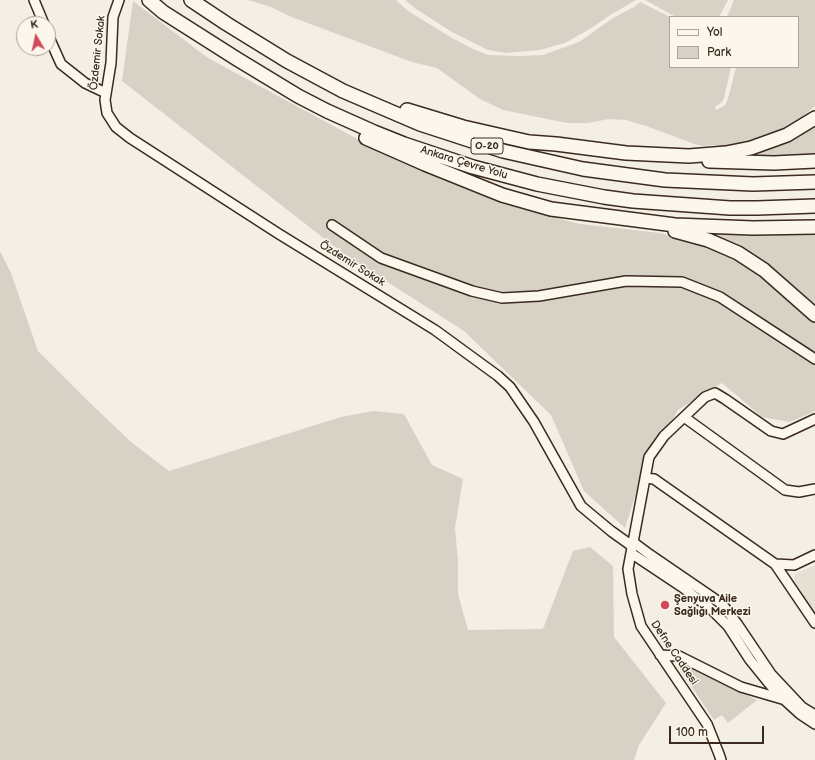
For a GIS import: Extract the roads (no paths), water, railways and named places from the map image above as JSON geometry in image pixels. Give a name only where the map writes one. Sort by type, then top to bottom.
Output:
[{"type":"highway","name":"Ankara Çevre Yolu","points":[[149,0],[163,12],[265,77],[327,111],[374,132],[473,167],[537,184],[633,201],[700,207],[737,208],[815,206]]},
{"type":"highway","name":"Ankara Çevre Yolu","points":[[191,0],[287,61],[343,91],[420,124],[516,155],[589,170],[665,180],[753,184],[815,182]]},
{"type":"highway","points":[[163,12],[211,50],[307,109],[384,146],[502,195],[551,209],[600,220],[681,232],[715,242],[738,253],[764,270],[815,315]]},
{"type":"highway","points":[[227,24],[399,108],[442,122],[481,132],[529,142],[722,162],[774,163],[815,161]]},
{"type":"highway","points":[[626,153],[688,156],[739,151],[786,135],[815,118]]},
{"type":"highway","points":[[551,209],[675,225],[753,228],[815,227]]},
{"type":"street","points":[[34,0],[41,16]]},
{"type":"street","name":"Özdemir Sokak","points":[[119,0],[114,17],[111,63],[105,100],[107,113],[116,127],[130,138],[279,234],[435,330],[498,376],[510,387],[530,416],[581,506],[632,547]]},
{"type":"street","points":[[56,53],[61,64],[85,83],[106,94]]},
{"type":"street","points":[[332,225],[381,258],[472,291],[502,298],[539,296],[626,281],[682,282],[720,297],[815,360]]},
{"type":"street","name":"Defne Caddesi","points":[[721,760],[720,754],[707,724],[641,626],[632,594],[628,569],[649,457],[664,436],[705,397],[715,393],[771,431],[783,434],[815,419]]},
{"type":"street","points":[[684,417],[785,490],[799,492],[815,489]]},
{"type":"street","points":[[645,478],[654,479],[775,564],[815,623]]},
{"type":"street","points":[[632,547],[711,609],[728,626],[750,660],[776,692],[800,714],[815,724]]},
{"type":"street","points":[[632,547],[649,554],[722,604],[771,674],[802,706],[815,715]]},
{"type":"street","points":[[775,564],[794,565],[815,555]]},
{"type":"street","points":[[660,655],[679,656],[741,687],[784,700]]},
{"type":"place","name":"Şenyuva Aile Sağlığı Merkezi","points":[[665,605]]}]
